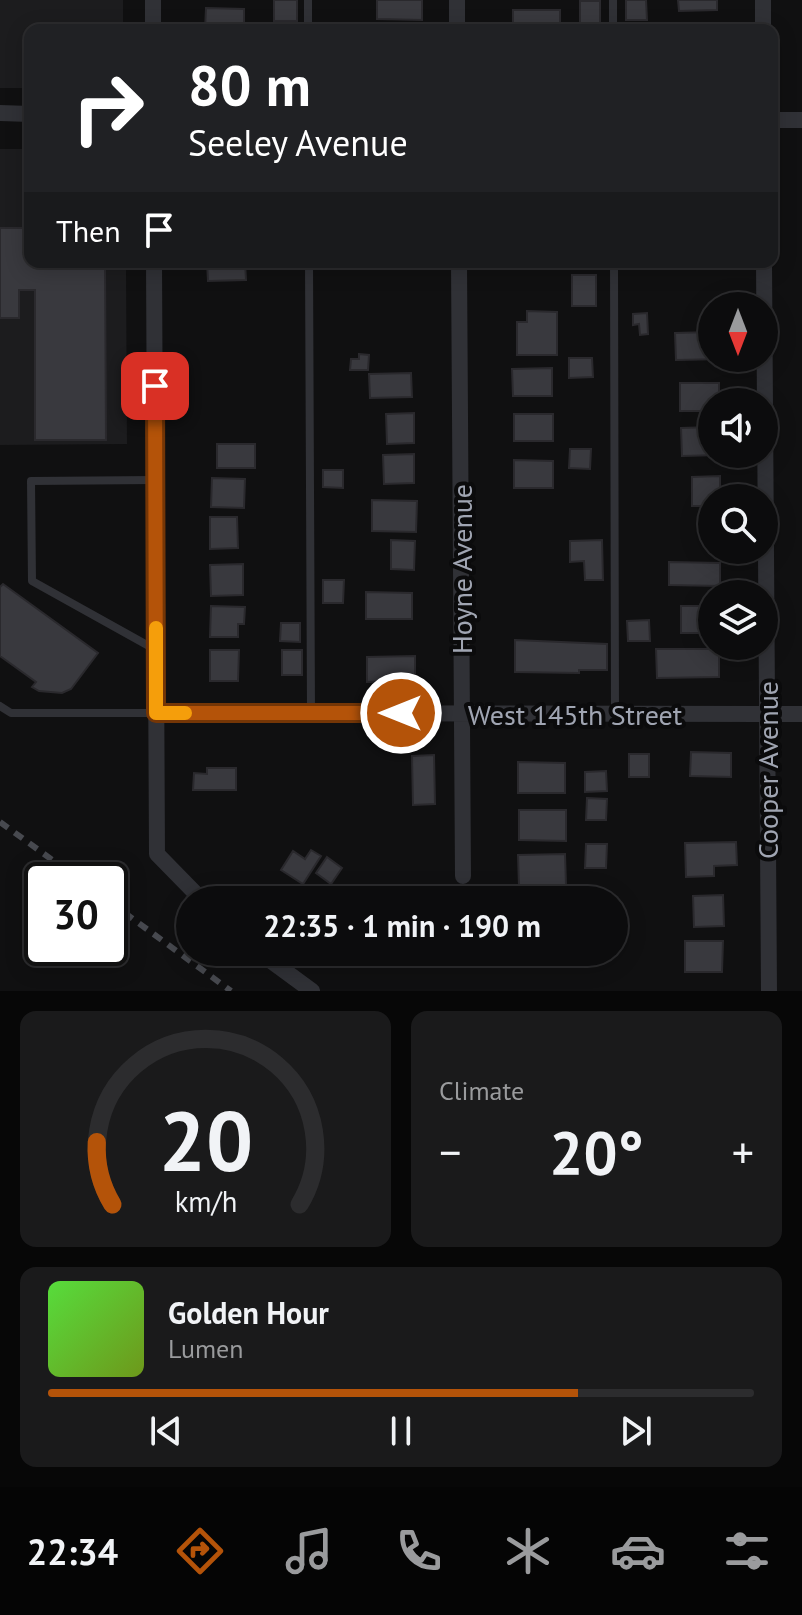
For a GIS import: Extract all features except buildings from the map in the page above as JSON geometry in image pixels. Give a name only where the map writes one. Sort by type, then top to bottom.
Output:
[{"type":"street","points":[[153,0],[153,24]]},
{"type":"street","points":[[457,0],[457,24]]},
{"type":"street","points":[[763,0],[763,24]]},
{"type":"street","points":[[0,113],[24,114]]},
{"type":"street","points":[[778,120],[802,120]]},
{"type":"street","points":[[154,268],[157,854],[188,886]]},
{"type":"street","name":"Hoyne Avenue","points":[[459,268],[463,876]]},
{"type":"street","name":"Cooper Avenue","points":[[764,268],[769,991]]},
{"type":"street","name":"West 145th Street","points":[[156,713],[802,714]]},
{"type":"street","points":[[278,966],[312,991]]},
{"type":"lane","points":[[308,0],[308,24]]},
{"type":"lane","points":[[613,0],[613,24]]},
{"type":"lane","points":[[309,268],[311,713]]},
{"type":"lane","points":[[614,268],[615,713]]},
{"type":"lane","points":[[155,480],[31,481],[31,538],[32,581],[156,650]]},
{"type":"lane","points":[[0,706],[11,713],[156,713]]},
{"type":"shaded area","points":[[0,0],[123,0],[123,24],[24,24],[24,88],[0,88]]},
{"type":"shaded area","points":[[0,149],[24,149],[24,268],[126,268],[127,444],[0,445]]},
{"type":"railway","points":[[0,822],[55,862]]},
{"type":"railway","points":[[128,915],[231,991]]},
{"type":"slow traffic","points":[[156,628],[156,713],[185,713]]},
{"type":"route","points":[[155,386],[156,713],[401,713]]}]
